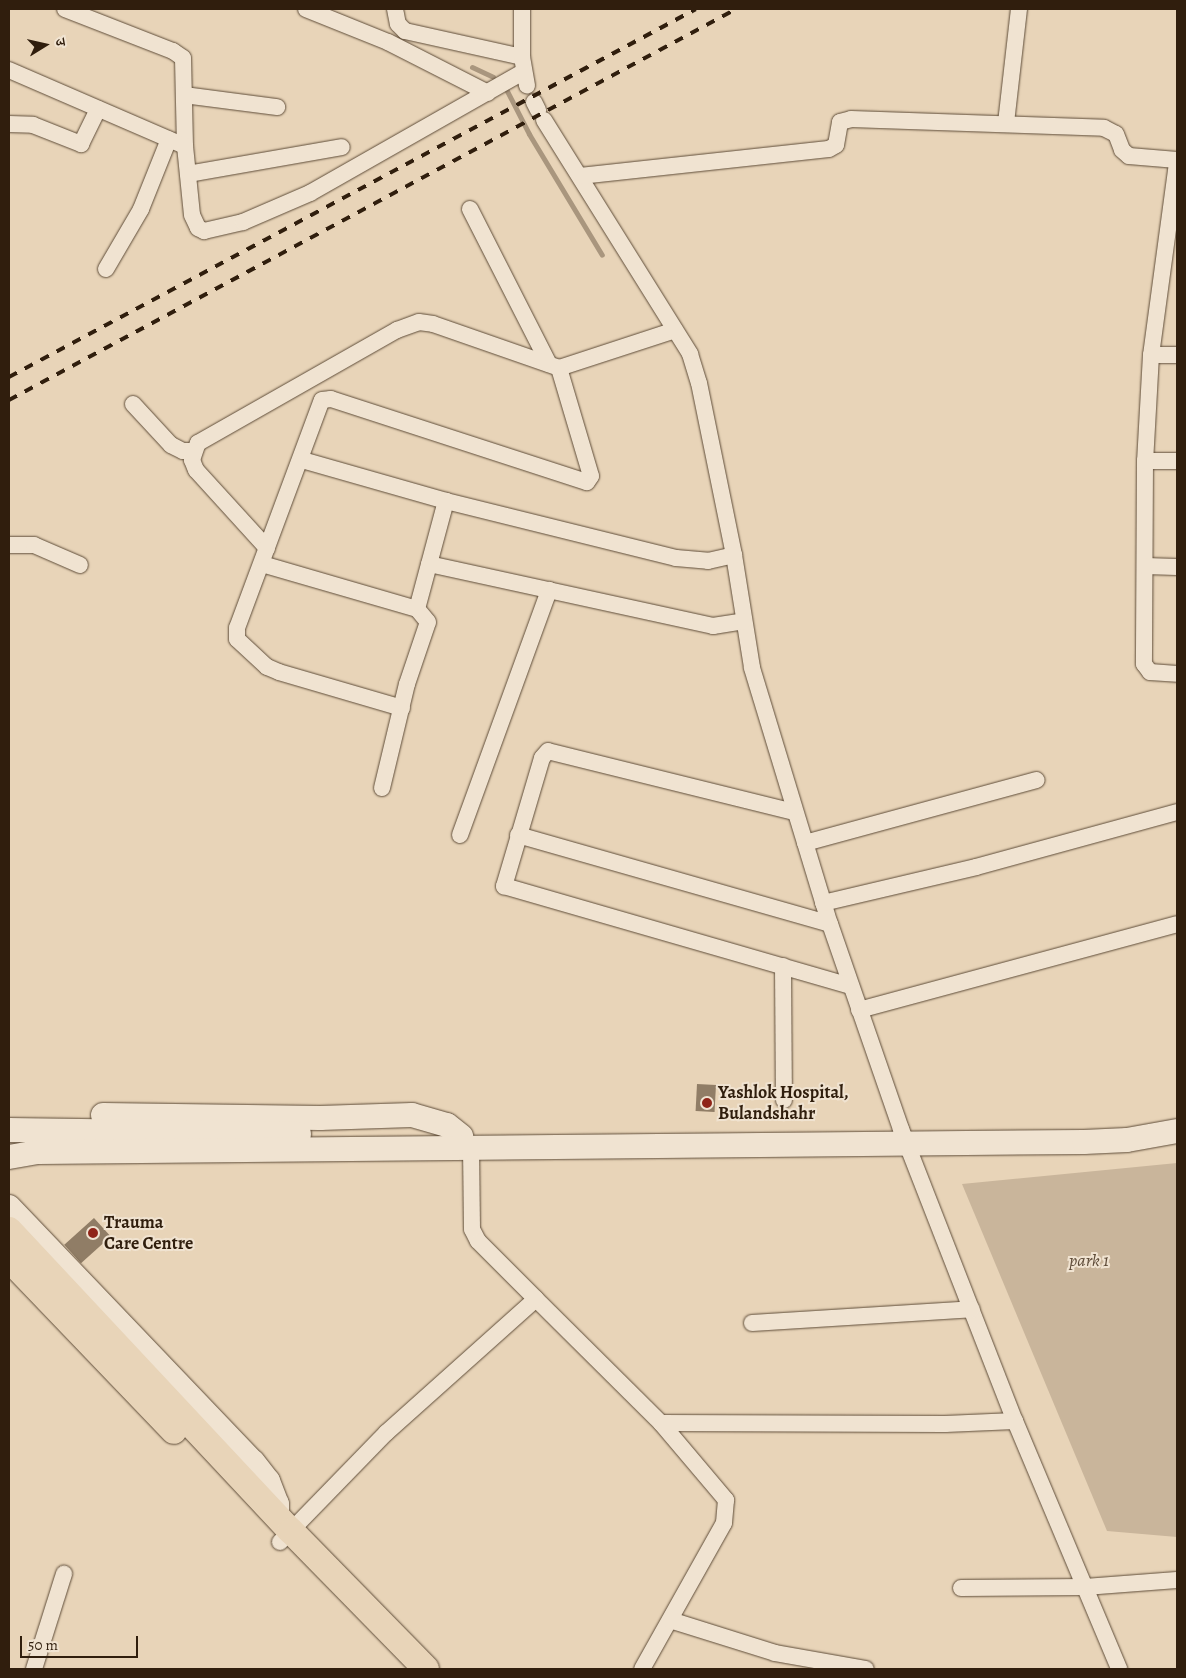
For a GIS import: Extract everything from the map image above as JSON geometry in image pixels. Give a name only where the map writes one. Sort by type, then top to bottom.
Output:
[{"type":"main road","points":[[9,1230],[283,1529],[407,1669]]},
{"type":"main road","points":[[9,1258],[426,1669]]},
{"type":"street","points":[[65,9],[180,54],[184,65],[184,146],[192,215],[198,228],[211,231],[235,225],[310,193],[524,72]]},
{"type":"street","points":[[306,9],[388,42],[488,93]]},
{"type":"street","points":[[395,9],[398,24],[405,31],[524,72]]},
{"type":"street","points":[[522,9],[524,72]]},
{"type":"street","points":[[1006,123],[1020,9]]},
{"type":"street","points":[[9,70],[184,146]]},
{"type":"street","points":[[184,95],[278,107]]},
{"type":"street","points":[[9,124],[33,125],[81,144],[98,108]]},
{"type":"street","points":[[538,110],[690,354],[699,383],[734,555],[742,621],[752,668],[794,812],[830,924],[904,1136],[1016,1421],[1119,1669]]},
{"type":"street","points":[[580,176],[829,149],[836,144],[837,127],[845,119],[1006,123],[1104,128],[1116,134],[1122,150],[1129,156],[1177,162],[1151,355],[1145,461],[1144,664],[1150,672],[1177,674]]},
{"type":"street","points":[[106,270],[141,208],[169,139]]},
{"type":"street","points":[[188,174],[342,147]]},
{"type":"street","points":[[402,708],[267,667],[240,643],[237,628],[302,460],[322,400],[327,398],[587,482],[591,476],[554,366],[470,209]]},
{"type":"street","points":[[133,404],[171,445],[183,451],[193,451],[206,436],[413,324],[433,324],[554,366],[675,330]]},
{"type":"street","points":[[1151,355],[1177,355]]},
{"type":"street","points":[[193,451],[196,470],[267,548]]},
{"type":"street","points":[[302,460],[446,501],[692,561],[708,561],[734,555]]},
{"type":"street","points":[[1145,461],[1177,461]]},
{"type":"street","points":[[417,609],[446,501]]},
{"type":"street","points":[[9,545],[34,545],[80,565]]},
{"type":"street","points":[[262,564],[417,609],[428,622],[402,708],[382,788]]},
{"type":"street","points":[[429,564],[719,625],[742,621]]},
{"type":"street","points":[[1145,566],[1177,567]]},
{"type":"street","points":[[460,835],[549,590]]},
{"type":"street","points":[[794,812],[554,750],[542,758],[503,882],[509,890],[851,986]]},
{"type":"street","points":[[804,843],[1037,780]]},
{"type":"street","points":[[824,902],[976,867],[1177,812]]},
{"type":"street","points":[[518,836],[830,924]]},
{"type":"street","points":[[859,1010],[1177,924]]},
{"type":"street","points":[[783,966],[784,1100]]},
{"type":"street","points":[[9,1116],[320,1118],[412,1115],[447,1125],[461,1140],[472,1229],[478,1241],[661,1423],[721,1490],[728,1511],[724,1523],[642,1669]]},
{"type":"street","points":[[9,1157],[38,1152],[461,1140],[904,1136],[1083,1127],[1177,1116]]},
{"type":"street","points":[[9,1130],[461,1140]]},
{"type":"street","points":[[904,1136],[1084,1142],[1127,1140],[1177,1131]]},
{"type":"street","points":[[9,1207],[254,1462],[268,1481],[277,1504],[283,1529],[386,1433],[536,1299]]},
{"type":"street","points":[[752,1323],[972,1308]]},
{"type":"street","points":[[661,1423],[948,1424],[1016,1421]]},
{"type":"street","points":[[34,1669],[64,1574]]},
{"type":"street","points":[[960,1588],[1085,1587],[1177,1580]]},
{"type":"street","points":[[670,1620],[775,1653],[866,1669]]},
{"type":"green space","name":"park 1","points":[[1177,1163],[1177,1537],[1107,1531],[962,1184]]},
{"type":"building","points":[[697,1084],[716,1085],[715,1112],[696,1111]]},
{"type":"building","points":[[94,1218],[111,1237],[81,1263],[64,1245]]},
{"type":"waterway","points":[[472,67],[493,77]]},
{"type":"waterway","points":[[505,87],[529,134],[602,255]]},
{"type":"railway","points":[[9,377],[696,9]]},
{"type":"railway","points":[[9,400],[736,9]]},
{"type":"place","name":"Yashlok Hospital, Bulandshahr","points":[[707,1103]]},
{"type":"place","name":"Trauma Care Centre","points":[[93,1233]]}]
